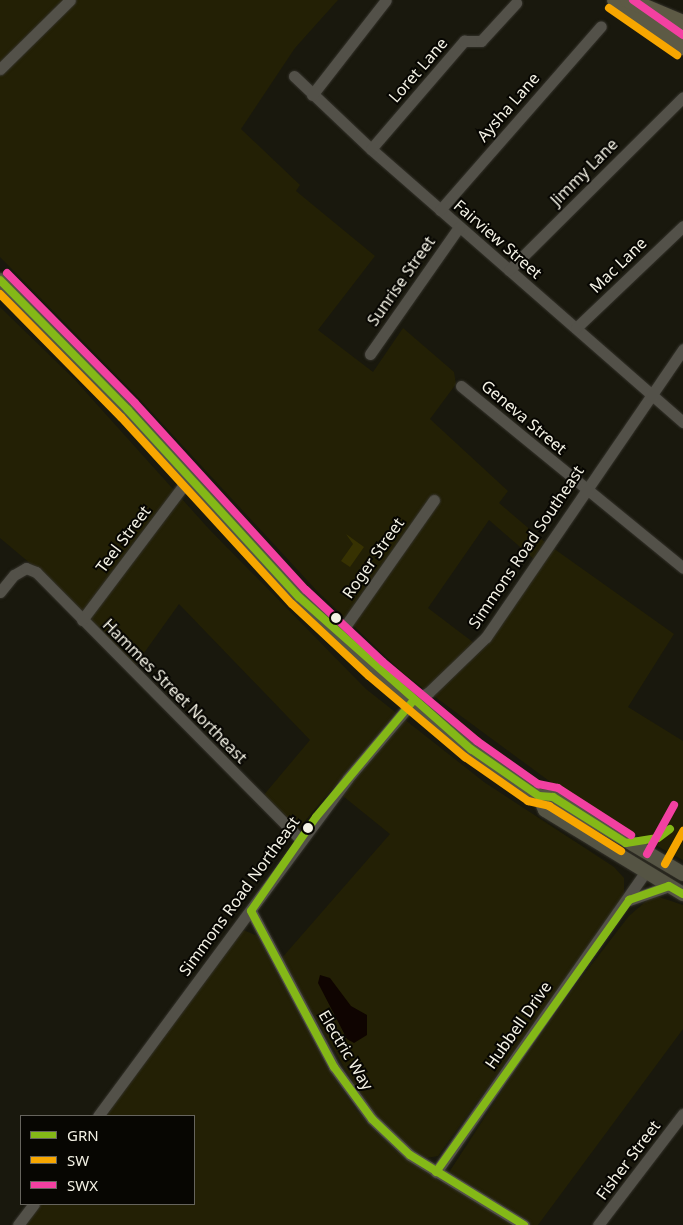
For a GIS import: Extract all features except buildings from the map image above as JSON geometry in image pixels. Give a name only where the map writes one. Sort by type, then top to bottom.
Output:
[{"type":"highway","points":[[615,0],[683,47]]},
{"type":"highway","points":[[628,0],[683,23]]},
{"type":"main road","points":[[0,280],[339,635],[413,701],[539,796],[553,797],[683,874]]},
{"type":"main road","points":[[539,796],[544,810],[683,894]]},
{"type":"main road","points":[[582,834],[595,836],[639,861],[656,859]]},
{"type":"main road","points":[[645,872],[659,870],[683,882]]},
{"type":"street","points":[[0,69],[70,0]]},
{"type":"street","points":[[312,95],[386,0]]},
{"type":"street","name":"Loret Lane","points":[[371,149],[464,41],[481,41],[516,3]]},
{"type":"street","name":"Aysha Lane","points":[[440,210],[601,26]]},
{"type":"street","name":"Fairview Street","points":[[294,76],[371,149],[683,422]]},
{"type":"street","name":"Jimmy Lane","points":[[509,270],[683,97]]},
{"type":"street","name":"Mac Lane","points":[[576,328],[683,226]]},
{"type":"street","name":"Sunrise Street","points":[[370,354],[459,227]]},
{"type":"street","name":"Simmons Road Southeast","points":[[413,701],[429,692],[486,637],[649,394],[683,349]]},
{"type":"street","name":"Geneva Street","points":[[461,386],[585,489],[595,491],[683,568]]},
{"type":"street","name":"Teel Street","points":[[82,620],[189,478]]},
{"type":"street","name":"Roger Street","points":[[339,635],[434,500]]},
{"type":"street","name":"Hammes Street Northeast","points":[[0,592],[26,568],[36,572],[300,839]]},
{"type":"street","name":"Simmons Road Northeast","points":[[99,1115],[251,911],[300,839],[413,701]]},
{"type":"street","name":"Hubbell Drive","points":[[436,1172],[629,900],[645,872]]},
{"type":"street","points":[[629,900],[669,886]]},
{"type":"street","name":"Electric Way","points":[[251,911],[349,1092],[390,1138],[436,1172],[524,1225]]},
{"type":"street","name":"Fisher Street","points":[[598,1225],[683,1114]]},
{"type":"street","points":[[18,1225],[33,1205]]},
{"type":"shaded area","points":[[0,0],[338,0],[295,48],[241,129],[300,185],[296,191],[375,256],[318,330],[373,372],[403,328],[454,372],[456,384],[430,419],[508,491],[499,503],[546,543],[535,560],[489,520],[428,608],[482,649],[553,548],[674,634],[628,707],[683,741],[683,860],[583,806],[404,674],[317,591],[134,393],[0,257]]},
{"type":"shaded area","points":[[0,307],[75,380],[209,529],[366,689],[484,782],[614,867],[624,878],[624,895],[601,931],[438,1156],[426,1158],[413,1151],[367,1107],[281,959],[390,834],[333,788],[299,828],[263,796],[310,740],[179,604],[134,667],[38,570],[0,538]]},
{"type":"shaded area","points":[[346,534],[364,547],[350,567],[341,561],[353,544]]},
{"type":"shaded area","points":[[653,895],[683,905],[683,1029],[538,1225],[23,1225],[38,1205],[195,1205],[195,1115],[104,1115],[243,930],[258,936],[335,1079],[357,1111],[395,1150],[442,1183],[544,1026],[629,916]]},
{"type":"shaded area","points":[[320,975],[330,978],[351,1006],[367,1015],[367,1035],[354,1043],[347,1039],[318,983]]},
{"type":"transit line","name":"SWX","points":[[633,0],[683,35]]},
{"type":"transit line","name":"SW","points":[[609,8],[677,55]]},
{"type":"transit line","name":"SWX","points":[[7,273],[135,403],[306,590],[383,662],[477,741],[538,784],[558,788],[631,835]]},
{"type":"transit line","name":"GRN","points":[[0,280],[128,410],[299,597],[471,749],[539,796],[553,797],[626,843],[658,838],[670,829]]},
{"type":"transit line","name":"SW","points":[[0,294],[121,417],[292,604],[369,676],[465,757],[528,801],[549,806],[621,851]]},
{"type":"transit line","name":"GRN","points":[[413,701],[316,817],[251,911],[334,1067],[372,1119],[410,1155],[524,1225]]},
{"type":"transit line","name":"SWX","points":[[647,854],[674,805]]},
{"type":"transit line","name":"SW","points":[[665,864],[683,831]]},
{"type":"transit line","name":"GRN","points":[[436,1172],[629,900],[669,886],[683,894]]}]
